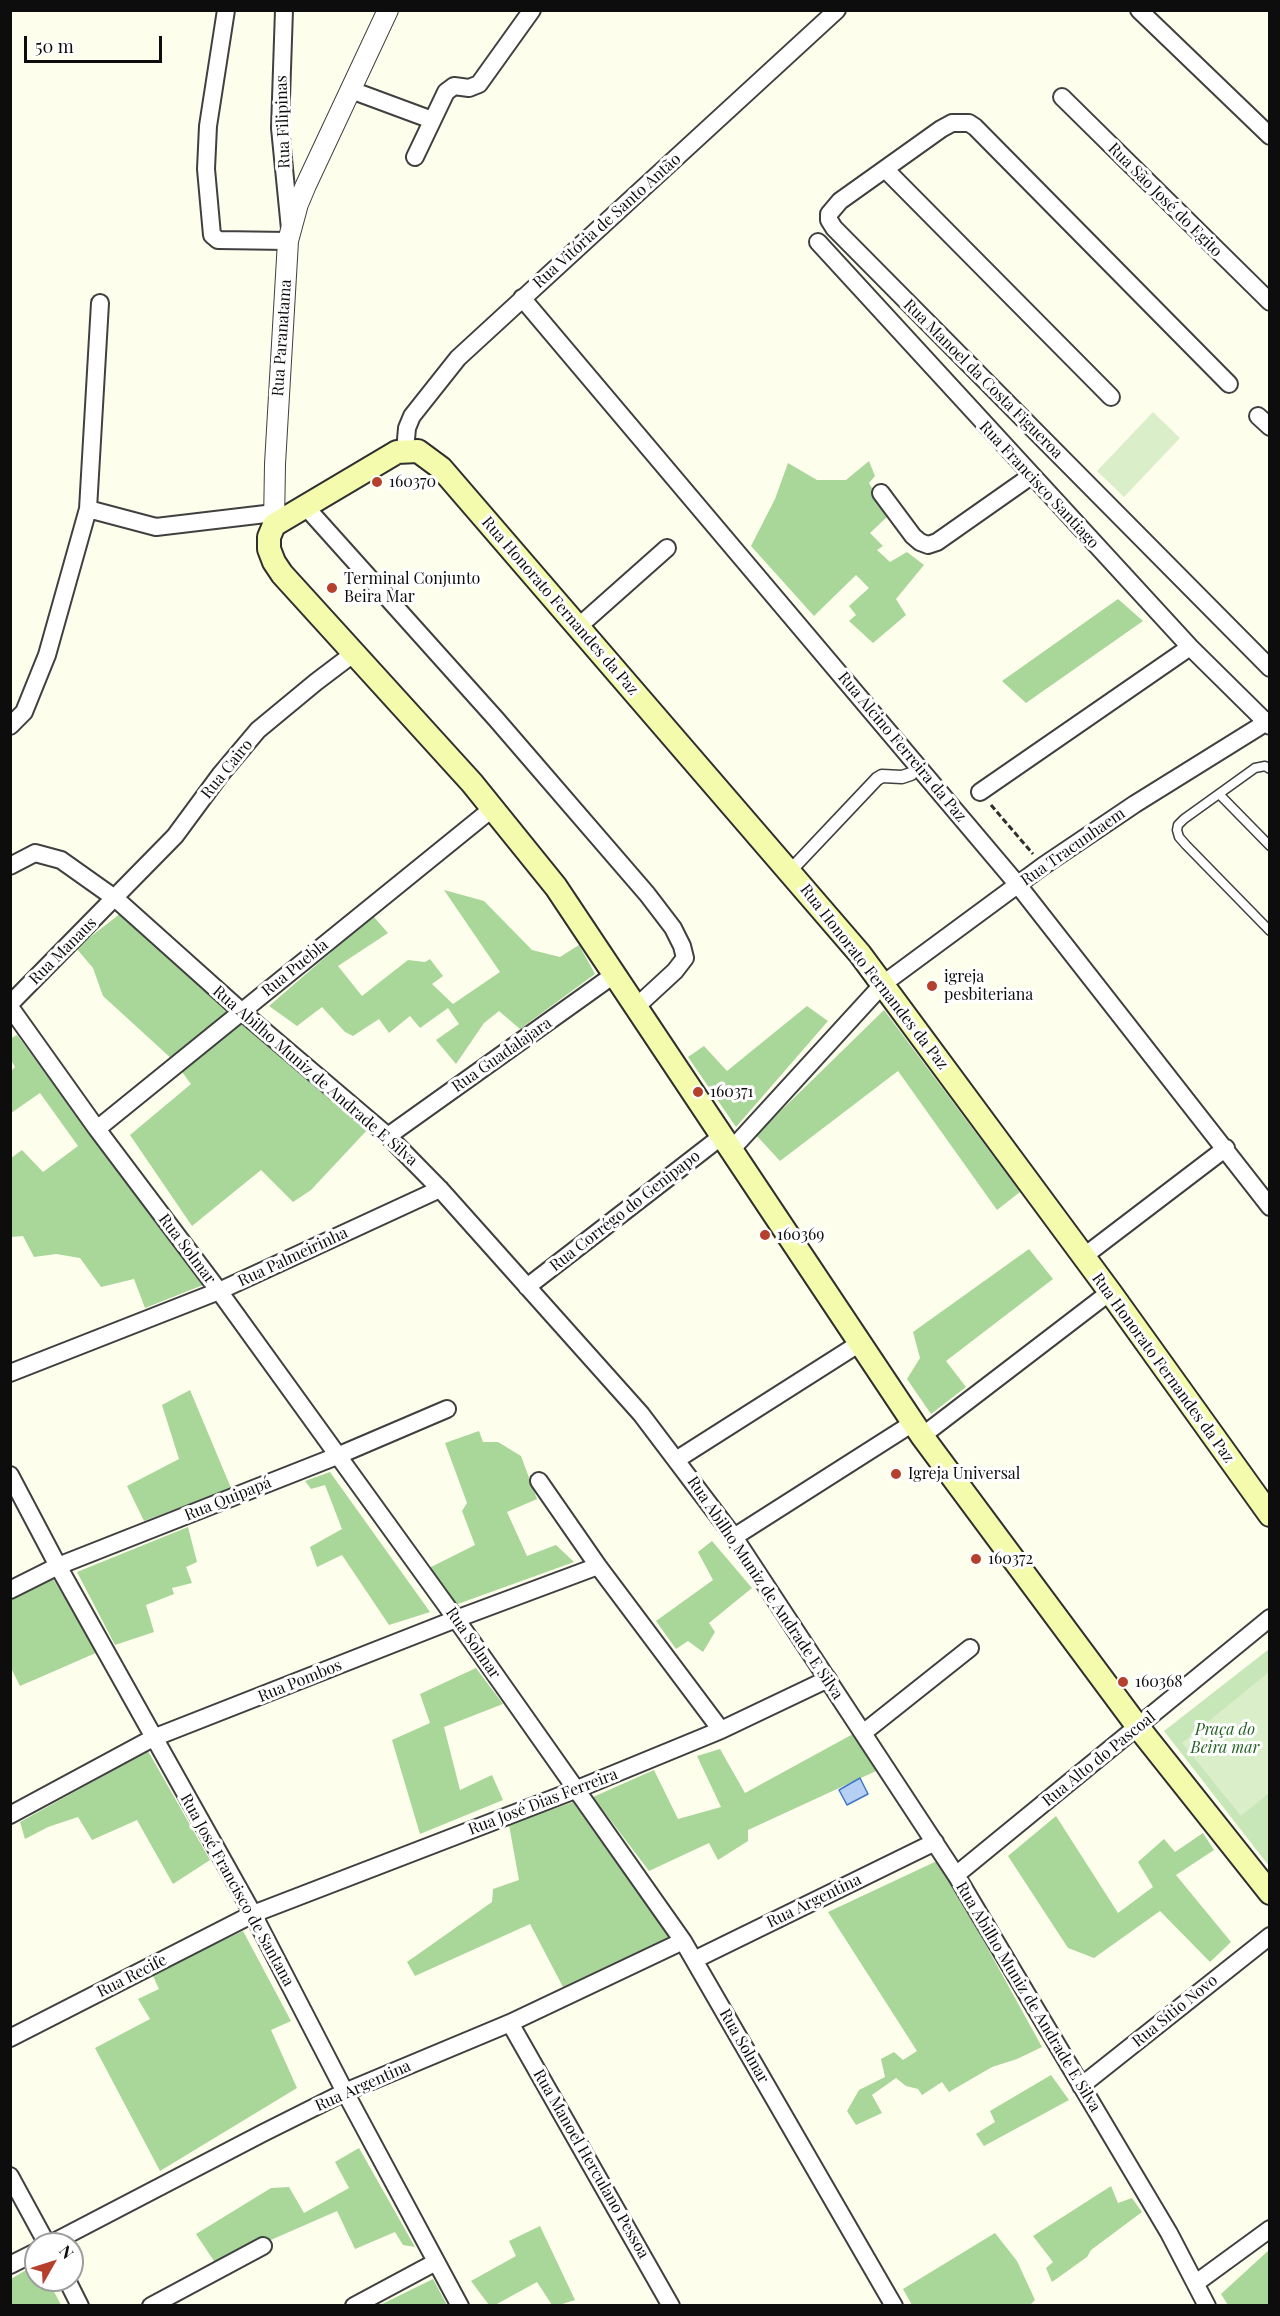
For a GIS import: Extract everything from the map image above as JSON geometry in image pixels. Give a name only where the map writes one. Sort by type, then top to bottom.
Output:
[{"type":"main road","points":[[274,519],[305,506],[389,456],[405,451]]},
{"type":"main road","name":"Rua Honorato Fernandes da Paz","points":[[405,451],[418,451],[441,468],[790,871],[883,984],[1110,1292],[1269,1515]]},
{"type":"main road","name":"Rua Paranatama","points":[[274,519],[269,537],[269,549],[282,574],[494,808],[556,887],[918,1429],[1138,1727],[1269,1893]]},
{"type":"street","points":[[226,10],[208,126],[206,169],[212,235],[218,240],[289,237]]},
{"type":"street","name":"Rua Filipinas","points":[[284,10],[280,128],[289,237]]},
{"type":"street","name":"Rua Paranatama","points":[[274,519],[274,464],[289,237],[298,204],[388,10]]},
{"type":"street","points":[[415,157],[450,88],[458,85],[469,88],[479,84],[532,10]]},
{"type":"street","name":"Rua Vitória de Santo Antão","points":[[405,451],[407,428],[412,416],[458,358],[837,10]]},
{"type":"street","points":[[1139,10],[1269,136]]},
{"type":"street","points":[[351,90],[432,120]]},
{"type":"street","name":"Rua São José do Egito","points":[[1062,97],[1269,302]]},
{"type":"street","name":"Rua Manoel da Costa Figueroa","points":[[1229,384],[975,127],[961,122],[952,123],[832,208],[829,220],[834,228],[1269,668]]},
{"type":"street","points":[[885,169],[1111,397]]},
{"type":"street","name":"Rua Francisco Santiago","points":[[818,242],[1190,647],[1268,723]]},
{"type":"street","name":"Rua Alcino Ferreira da Paz","points":[[522,298],[1018,885],[1226,1148],[1269,1207]]},
{"type":"street","points":[[10,726],[24,712],[47,655],[88,509],[100,303]]},
{"type":"street","points":[[881,493],[913,536],[928,545],[937,542],[1031,476]]},
{"type":"street","points":[[305,506],[496,719],[647,894],[673,928],[685,957],[675,971],[636,1007]]},
{"type":"street","points":[[88,509],[156,527],[274,519]]},
{"type":"street","points":[[578,627],[667,548]]},
{"type":"street","points":[[980,792],[1190,647]]},
{"type":"street","name":"Rua Cairo","points":[[116,898],[175,836],[220,775],[258,730],[353,654]]},
{"type":"street","name":"Rua Tracunhaem","points":[[883,984],[1043,866],[1135,804],[1268,723]]},
{"type":"street","points":[[790,871],[877,779],[882,776],[902,777],[911,774]]},
{"type":"street","name":"Rua Puebla","points":[[97,1129],[494,808]]},
{"type":"street","name":"Rua Abilho Muniz de Andrade E Silva","points":[[10,866],[35,853],[61,860],[116,898],[241,1011],[388,1136],[440,1189],[641,1414],[734,1537],[956,1875],[1169,2233],[1207,2306]]},
{"type":"street","name":"Rua Manaus","points":[[10,1005],[116,898]]},
{"type":"street","name":"Rua Guadalajara","points":[[388,1136],[615,974]]},
{"type":"street","name":"Rua Corrégo do Genipapo","points":[[527,1287],[727,1143],[883,984]]},
{"type":"street","name":"Rua Solmar","points":[[10,1005],[97,1129],[219,1291],[456,1619],[683,1941],[894,2306]]},
{"type":"street","points":[[1083,1257],[1226,1148]]},
{"type":"street","name":"Rua Palmeirinha","points":[[10,1373],[219,1291],[440,1189]]},
{"type":"street","points":[[734,1537],[918,1429],[1110,1292]]},
{"type":"street","points":[[676,1460],[860,1343]]},
{"type":"street","name":"Rua Quipapá","points":[[10,1590],[58,1566],[337,1456],[447,1409]]},
{"type":"street","name":"Rua José Francisco de Santana","points":[[10,1475],[153,1738],[253,1914],[460,2306]]},
{"type":"street","points":[[539,1481],[598,1566],[721,1730]]},
{"type":"street","name":"Rua Pombos","points":[[10,1815],[153,1738],[598,1566]]},
{"type":"street","name":"Rua Alto do Pascoal","points":[[956,1875],[1269,1618]]},
{"type":"street","points":[[863,1733],[970,1648]]},
{"type":"street","name":"Rua José Dias Ferreira","points":[[253,1914],[575,1790],[721,1730],[828,1679]]},
{"type":"street","name":"Rua Argentina","points":[[694,1960],[935,1842]]},
{"type":"street","name":"Rua Recife","points":[[10,2038],[253,1914]]},
{"type":"street","name":"Rua Sítio Novo","points":[[1081,2086],[1269,1935]]},
{"type":"street","name":"Rua Argentina","points":[[72,2232],[345,2092],[510,2023],[683,1941]]},
{"type":"street","name":"Rua Manoel Herculano Pessoa","points":[[510,2023],[671,2306]]},
{"type":"street","points":[[10,2176],[42,2232]]},
{"type":"street","points":[[1196,2283],[1269,2229]]},
{"type":"street","points":[[151,2306],[263,2246]]},
{"type":"street","points":[[10,2265],[24,2258]]},
{"type":"street","points":[[354,2306],[436,2262]]},
{"type":"street","points":[[72,2292],[80,2306]]},
{"type":"lane","points":[[1269,769],[1260,766],[1178,825],[1179,837],[1269,931]]},
{"type":"lane","points":[[1220,795],[1269,846]]},
{"type":"path","points":[[980,792],[1043,866]]},
{"type":"green space","points":[[1153,412],[1180,438],[1124,497],[1097,471]]},
{"type":"green space","points":[[869,461],[875,476],[869,483],[888,516],[870,533],[883,546],[877,550],[890,562],[907,552],[924,565],[896,599],[906,615],[873,643],[849,621],[856,615],[849,606],[869,588],[856,575],[814,616],[751,546],[775,499],[788,463],[817,480],[846,480]]},
{"type":"green space","points":[[1118,599],[1143,621],[1026,703],[1002,681]]},
{"type":"green space","points":[[444,890],[484,901],[532,950],[560,957],[579,945],[595,974],[520,1029],[499,1011],[484,1023],[456,1064],[436,1040],[459,1024],[448,1008],[420,1028],[410,1016],[389,1033],[379,1019],[353,1036],[345,1032],[322,1007],[297,1026],[269,1006],[373,916],[388,933],[338,966],[362,996],[408,960],[425,962],[430,959],[443,976],[432,984],[453,1004],[500,972]]},
{"type":"green space","points":[[121,913],[230,1012],[173,1060],[103,996],[93,968],[76,948]]},
{"type":"green space","points":[[807,1006],[828,1021],[736,1127],[688,1057],[704,1046],[727,1071]]},
{"type":"green space","points":[[884,1010],[1020,1192],[997,1210],[898,1071],[780,1161],[756,1135]]},
{"type":"green space","points":[[242,1020],[369,1128],[311,1190],[293,1202],[261,1170],[192,1226],[130,1135],[191,1084],[179,1068]]},
{"type":"green space","points":[[17,1035],[203,1285],[145,1308],[134,1279],[101,1287],[80,1258],[56,1254],[34,1257],[23,1236],[11,1237],[11,1158],[22,1150],[43,1172],[78,1146],[40,1093],[11,1113],[11,1071],[15,1067],[11,1060],[10,1039]]},
{"type":"green space","points":[[1029,1249],[1053,1279],[946,1361],[966,1387],[931,1414],[907,1379],[920,1358],[913,1332]]},
{"type":"green space","points":[[190,1390],[231,1488],[144,1521],[127,1486],[179,1459],[162,1405]]},
{"type":"green space","points":[[479,1431],[483,1442],[498,1442],[521,1456],[537,1499],[507,1512],[527,1556],[556,1545],[574,1562],[455,1605],[429,1568],[475,1545],[462,1511],[467,1503],[445,1443]]},
{"type":"green space","points":[[330,1472],[430,1612],[389,1625],[342,1555],[317,1567],[310,1547],[342,1529],[325,1485],[311,1489],[305,1481]]},
{"type":"green space","points":[[188,1527],[197,1562],[186,1567],[192,1583],[172,1588],[174,1594],[146,1605],[154,1632],[115,1645],[77,1572]]},
{"type":"green space","points":[[712,1541],[752,1588],[709,1623],[715,1632],[703,1652],[688,1641],[676,1649],[656,1621],[713,1580],[698,1552]]},
{"type":"green space","points":[[52,1577],[98,1652],[20,1686],[11,1668],[10,1600]]},
{"type":"green space","name":"Praça do Beira mar","points":[[1269,1649],[1269,1866],[1164,1731]]},
{"type":"green space","points":[[476,1668],[503,1704],[444,1727],[460,1790],[492,1775],[503,1800],[420,1834],[392,1740],[430,1723],[420,1694]]},
{"type":"green space","name":"Praça do Beira mar","points":[[1269,1672],[1269,1793],[1241,1816],[1182,1743]]},
{"type":"green space","points":[[853,1734],[876,1771],[748,1830],[748,1841],[718,1860],[709,1843],[649,1871],[593,1797],[654,1770],[678,1819],[721,1807],[697,1756],[720,1749],[745,1793]]},
{"type":"green space","points":[[148,1751],[210,1860],[173,1884],[137,1820],[92,1840],[78,1817],[48,1827],[25,1839],[20,1822]]},
{"type":"green space","points":[[573,1802],[669,1937],[563,1987],[530,1924],[415,1976],[407,1962],[492,1902],[493,1889],[519,1880],[509,1825]]},
{"type":"green space","points":[[1056,1816],[1118,1913],[1153,1887],[1138,1862],[1164,1839],[1175,1852],[1203,1833],[1214,1850],[1176,1875],[1231,1942],[1210,1962],[1160,1911],[1094,1958],[1068,1948],[1008,1856]]},
{"type":"green space","points":[[939,1860],[1042,2047],[1017,2059],[992,2067],[949,2092],[942,2082],[922,2095],[918,2089],[906,2086],[896,2078],[872,2095],[882,2113],[856,2125],[847,2111],[859,2090],[885,2077],[881,2059],[894,2052],[903,2060],[917,2051],[828,1912]]},
{"type":"green space","points":[[243,1931],[291,2021],[271,2030],[297,2088],[160,2171],[95,2048],[150,2019],[138,1999],[159,1989],[153,1976],[157,1972]]},
{"type":"green space","points":[[1051,2075],[1069,2100],[984,2146],[976,2134],[995,2122],[990,2111]]},
{"type":"green space","points":[[359,2148],[415,2247],[403,2245],[395,2232],[355,2249],[337,2211],[216,2264],[196,2234],[271,2188],[289,2187],[304,2213],[349,2188],[335,2162]]},
{"type":"green space","points":[[1111,2186],[1118,2203],[1132,2198],[1142,2212],[1052,2282],[1046,2268],[1053,2262],[1033,2236]]},
{"type":"green space","points":[[540,2226],[575,2300],[552,2305],[537,2282],[495,2305],[489,2305],[471,2281],[516,2256],[509,2241]]},
{"type":"green space","points":[[995,2233],[1017,2261],[1035,2300],[1030,2305],[912,2305],[903,2289]]},
{"type":"green space","points":[[1269,2250],[1269,2305],[1228,2305],[1221,2294]]},
{"type":"green space","points":[[24,2271],[24,2292],[54,2292],[61,2305],[11,2305],[11,2279]]},
{"type":"green space","points":[[433,2279],[447,2305],[380,2305]]},
{"type":"water","points":[[860,1778],[868,1794],[847,1805],[839,1790]]},
{"type":"place","name":"160370","points":[[377,482]]},
{"type":"place","name":"Terminal Conjunto Beira Mar","points":[[332,588]]},
{"type":"place","name":"igreja pesbiteriana","points":[[932,986]]},
{"type":"place","name":"160371","points":[[698,1092]]},
{"type":"place","name":"160369","points":[[765,1235]]},
{"type":"place","name":"Igreja Universal","points":[[896,1474]]},
{"type":"place","name":"160372","points":[[976,1559]]},
{"type":"place","name":"160368","points":[[1123,1682]]}]
